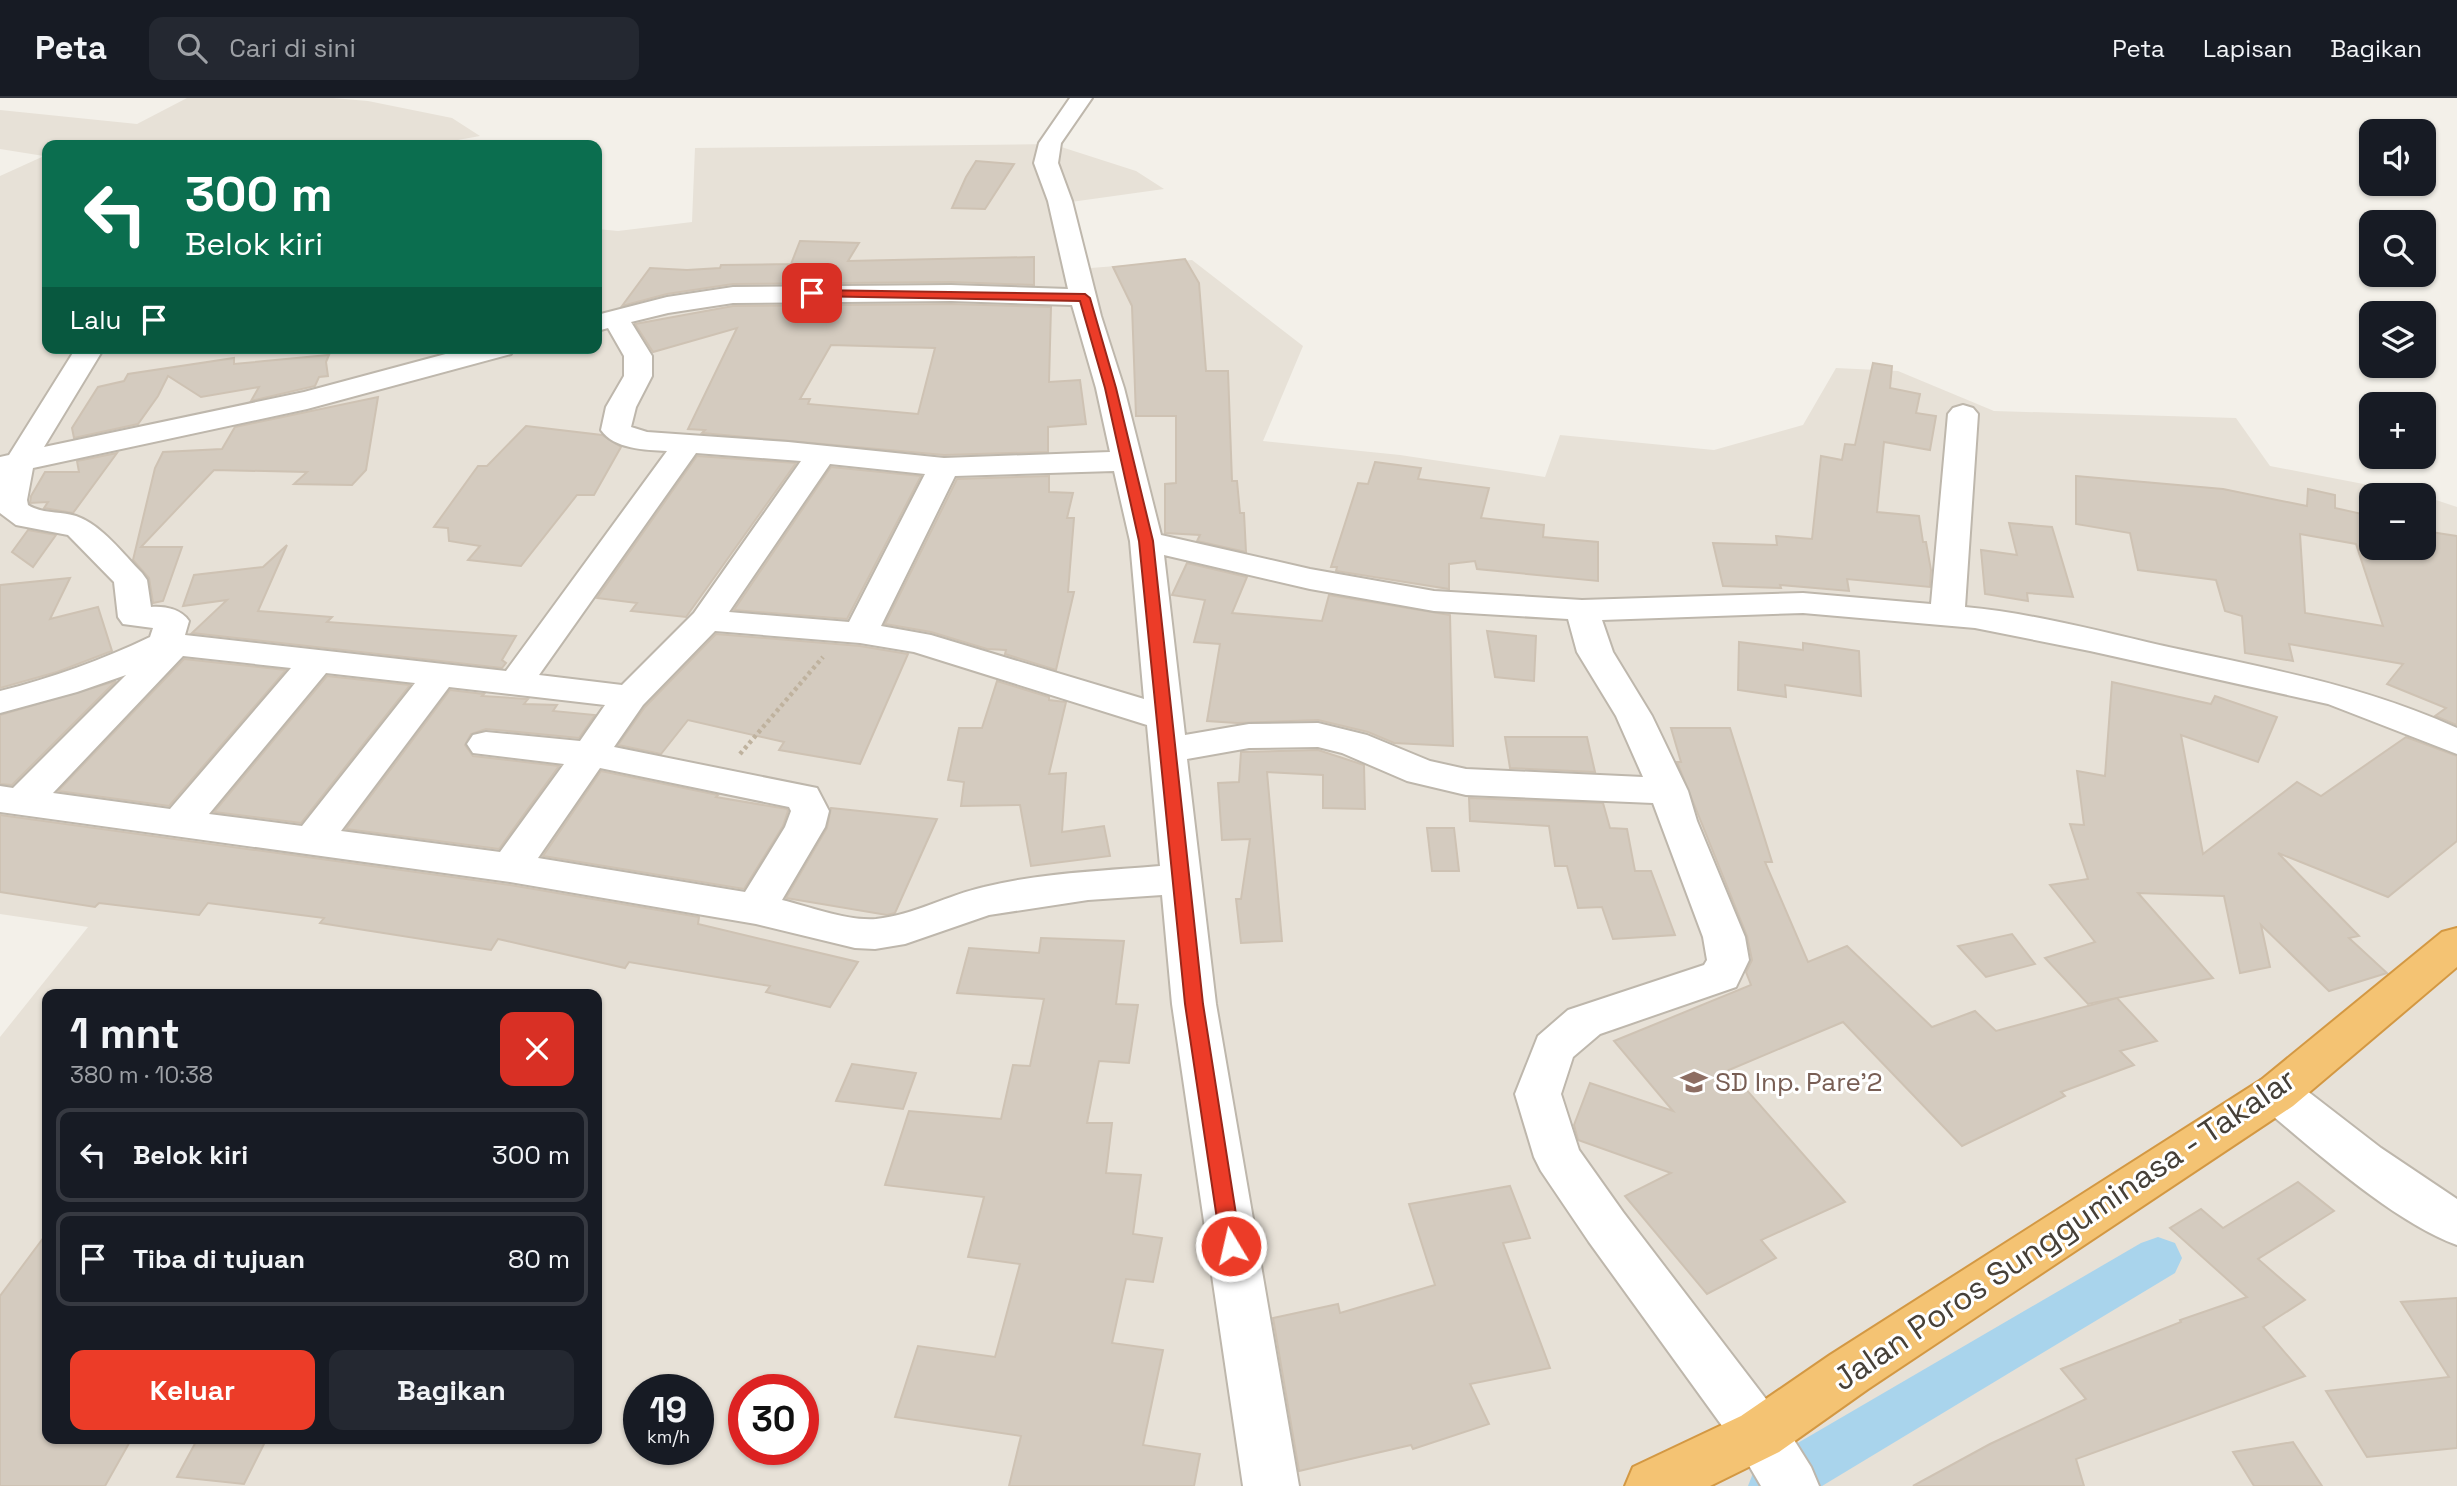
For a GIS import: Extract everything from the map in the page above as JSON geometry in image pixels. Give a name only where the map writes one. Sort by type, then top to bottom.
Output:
[{"type":"highway","name":"Jalan Poros Sungguminasa - Takalar","points":[[1653,1486],[1778,1464],[1849,1373],[2277,1093],[2457,943]]},
{"type":"street","points":[[1080,98],[1050,143],[1046,163],[1060,201],[1111,388],[1146,541],[1194,1004],[1271,1486]]},
{"type":"street","points":[[1085,298],[951,293],[733,295],[667,305],[606,321],[638,356],[638,376],[621,407],[616,430],[623,435],[647,441],[822,454],[944,467],[1127,461]]},
{"type":"street","points":[[11,801],[170,644],[172,621],[159,616],[142,619],[135,617],[130,580],[79,528],[63,522],[27,518],[14,510],[11,500],[10,465],[86,354]]},
{"type":"street","points":[[10,465],[307,400],[480,354]]},
{"type":"street","points":[[1947,614],[1963,414]]},
{"type":"street","points":[[515,684],[688,443]]},
{"type":"street","points":[[510,868],[630,697],[706,620],[822,454]]},
{"type":"street","points":[[852,633],[944,467]]},
{"type":"street","points":[[1146,541],[1310,579],[1434,601],[1582,611],[1803,603],[1947,614],[2090,640],[2338,695],[2413,722],[2457,742]]},
{"type":"street","points":[[1582,611],[1595,652],[1634,716],[1669,791],[1677,821],[1724,937],[1728,960],[1721,976],[1584,1022],[1554,1048],[1538,1094],[1558,1157],[1778,1464]]},
{"type":"street","points":[[706,620],[852,633],[936,646],[1166,734],[1318,735],[1354,744],[1420,772],[1453,780],[1669,791]]},
{"type":"street","points":[[0,702],[90,678],[170,644],[630,697]]},
{"type":"street","points":[[180,822],[316,662]]},
{"type":"street","points":[[311,843],[439,676]]},
{"type":"street","points":[[486,744],[590,754],[803,797],[809,803],[810,811],[805,827],[756,909]]},
{"type":"street","points":[[11,801],[510,868],[756,909],[855,933],[875,934],[905,929],[985,901],[1088,886],[1181,879]]},
{"type":"street","points":[[2277,1093],[2371,1169],[2457,1224]]},
{"type":"path","points":[[717,780],[852,633]]},
{"type":"shaded area","points":[[187,98],[333,98],[368,101],[452,118],[480,136],[458,140],[42,140],[42,156],[0,149],[0,110],[137,124]]},
{"type":"shaded area","points":[[1052,144],[1136,171],[1164,189],[1071,202],[1078,269],[1192,260],[1303,346],[1263,441],[1400,455],[1545,477],[1560,435],[1714,450],[1803,425],[1836,368],[1898,371],[1994,411],[2236,418],[2270,466],[2359,483],[2359,560],[2436,560],[2436,500],[2457,507],[2457,1486],[0,1486],[0,1037],[88,927],[0,914],[0,176],[42,157],[42,354],[602,354],[602,229],[618,231],[692,222],[695,148]]},
{"type":"building","points":[[976,161],[1014,164],[985,209],[952,208],[966,177]]},
{"type":"building","points":[[800,241],[859,243],[848,261],[1034,257],[1034,285],[951,282],[733,284],[667,294],[622,306],[650,268],[687,270],[720,268],[721,265],[791,264]]},
{"type":"building","points":[[1185,259],[1199,283],[1206,371],[1228,371],[1232,481],[1237,481],[1240,513],[1244,513],[1246,552],[1197,541],[1200,535],[1165,533],[1165,484],[1176,483],[1176,416],[1136,416],[1132,306],[1113,267]]},
{"type":"building","points":[[951,304],[1051,307],[1049,382],[1080,380],[1086,424],[1048,427],[1048,452],[944,455],[702,433],[705,430],[688,429],[737,328],[653,352],[635,324],[733,306]],"holes":[[[831,345],[935,348],[918,414],[808,404],[810,399],[800,399]]]},
{"type":"building","points":[[329,355],[326,362],[328,376],[319,377],[315,386],[251,401],[259,387],[201,397],[168,376],[158,396],[138,424],[74,438],[72,428],[98,387],[124,381],[128,374],[234,358],[234,364]]},
{"type":"building","points":[[1873,363],[1892,366],[1890,388],[1920,394],[1916,413],[1936,416],[1930,450],[1884,442],[1877,512],[1919,516],[1931,570],[1930,587],[1847,579],[1849,591],[1780,585],[1781,588],[1723,586],[1713,543],[1777,545],[1776,536],[1812,539],[1821,456],[1842,460],[1845,444],[1855,445]]},
{"type":"building","points":[[378,397],[366,470],[352,485],[294,484],[307,472],[214,470],[141,547],[182,547],[163,601],[153,603],[149,578],[133,560],[155,468],[163,452],[222,449],[235,427]]},
{"type":"building","points":[[526,426],[602,435],[621,447],[594,495],[577,495],[521,566],[468,560],[480,546],[449,541],[448,528],[434,527],[478,466],[487,466]]},
{"type":"building","points":[[117,453],[73,513],[44,508],[48,502],[30,503],[31,496],[45,472],[79,472],[77,461]]},
{"type":"building","points":[[697,456],[796,463],[686,617],[631,611],[637,603],[597,598]]},
{"type":"building","points":[[1375,462],[1421,468],[1418,479],[1489,488],[1481,518],[1544,525],[1543,537],[1598,542],[1598,581],[1477,569],[1475,561],[1449,564],[1449,589],[1336,571],[1337,567],[1331,567],[1358,483],[1368,484]]},
{"type":"building","points":[[831,467],[921,476],[847,619],[734,610]]},
{"type":"building","points":[[1049,476],[1049,492],[1073,493],[1067,518],[1074,518],[1068,592],[1074,592],[1056,670],[1005,654],[1006,650],[987,649],[931,632],[885,624],[957,479]]},
{"type":"building","points":[[2076,476],[2223,489],[2307,506],[2308,489],[2335,495],[2335,508],[2359,513],[2359,553],[2356,544],[2300,534],[2305,613],[2383,626],[2361,560],[2436,560],[2436,533],[2457,536],[2457,725],[2435,716],[2446,708],[2387,684],[2403,664],[2289,644],[2293,661],[2245,653],[2242,616],[2225,611],[2216,580],[2138,570],[2130,533],[2076,524]]},
{"type":"building","points":[[2009,523],[2052,527],[2073,597],[2027,593],[2028,601],[1985,594],[1981,550],[2017,555]]},
{"type":"building","points":[[28,530],[56,535],[33,567],[12,552]]},
{"type":"building","points":[[287,545],[258,611],[332,617],[327,622],[516,636],[502,660],[506,663],[502,668],[192,633],[227,600],[183,606],[194,575],[263,567]]},
{"type":"building","points":[[1187,563],[1247,577],[1232,613],[1322,621],[1329,595],[1450,615],[1453,746],[1394,743],[1368,732],[1318,720],[1237,723],[1207,721],[1220,644],[1194,642],[1205,600],[1172,595]]},
{"type":"building","points":[[70,578],[50,619],[98,607],[112,651],[57,672],[0,688],[0,585]]},
{"type":"building","points":[[1487,631],[1536,636],[1534,681],[1495,677]]},
{"type":"building","points":[[716,634],[860,646],[908,654],[860,764],[779,750],[784,742],[688,720],[661,754],[618,745],[645,707]]},
{"type":"building","points":[[1739,642],[1803,650],[1803,643],[1859,651],[1861,696],[1785,685],[1786,697],[1738,690]]},
{"type":"building","points":[[184,659],[286,670],[169,806],[58,791]]},
{"type":"building","points":[[327,676],[410,685],[301,823],[214,812]]},
{"type":"building","points":[[116,681],[12,785],[0,784],[0,715]]},
{"type":"building","points":[[997,681],[1049,697],[1049,700],[1066,702],[1049,774],[1066,773],[1062,832],[1104,826],[1110,856],[1031,866],[1020,805],[961,806],[964,782],[948,780],[959,728],[982,728]]},
{"type":"building","points":[[2112,682],[2211,704],[2215,696],[2277,717],[2258,762],[2181,735],[2203,854],[2297,782],[2321,796],[2406,737],[2457,756],[2457,841],[2388,897],[2278,853],[2359,936],[2349,938],[2387,973],[2329,991],[2261,925],[2270,967],[2240,973],[2224,896],[2138,893],[2213,978],[2088,1004],[2045,958],[2095,942],[2050,885],[2088,879],[2070,824],[2084,825],[2077,771],[2105,776]]},
{"type":"building","points":[[450,690],[484,694],[482,696],[528,699],[524,704],[557,705],[553,711],[595,715],[579,738],[486,729],[471,734],[465,745],[473,756],[559,766],[499,849],[346,829]]},
{"type":"building","points":[[1671,728],[1730,728],[1772,862],[1765,862],[1808,962],[1847,946],[1932,1027],[1975,1011],[1996,1031],[2117,998],[2157,1041],[2120,1051],[2134,1065],[2061,1092],[2065,1096],[1962,1146],[1843,1022],[1729,1070],[1845,1202],[1761,1240],[1776,1258],[1707,1294],[1625,1196],[1671,1173],[1578,1140],[1574,1125],[1590,1083],[1673,1111],[1614,1041],[1751,985],[1746,972],[1752,960],[1747,936],[1677,762],[1681,762]]},
{"type":"building","points":[[1505,737],[1587,737],[1595,772],[1510,768]]},
{"type":"building","points":[[1318,750],[1364,765],[1365,809],[1323,808],[1323,775],[1267,772],[1282,941],[1241,943],[1236,899],[1241,899],[1250,839],[1222,840],[1218,783],[1239,782],[1241,752]]},
{"type":"building","points":[[601,771],[788,811],[783,826],[744,889],[543,856]]},
{"type":"building","points":[[1469,798],[1603,803],[1610,828],[1627,829],[1635,871],[1651,871],[1675,935],[1613,939],[1602,907],[1578,908],[1567,866],[1555,866],[1549,826],[1470,821]]},
{"type":"building","points":[[831,808],[937,819],[895,913],[887,915],[786,898],[827,828]]},
{"type":"building","points":[[0,815],[510,885],[699,917],[698,924],[858,962],[830,1007],[766,992],[770,986],[629,962],[625,968],[498,939],[491,950],[320,923],[324,918],[208,903],[199,915],[99,903],[95,907],[0,892]]},
{"type":"building","points":[[1427,828],[1454,828],[1459,871],[1432,871]]},
{"type":"building","points":[[2012,934],[2035,964],[1986,977],[1958,946]]},
{"type":"building","points":[[1041,938],[1124,941],[1116,1004],[1138,1005],[1129,1063],[1099,1061],[1087,1123],[1112,1123],[1106,1173],[1141,1175],[1133,1234],[1162,1238],[1153,1282],[1126,1279],[1112,1343],[1163,1350],[1143,1445],[1200,1454],[1194,1486],[1009,1486],[1021,1436],[895,1417],[918,1346],[995,1357],[1020,1264],[968,1257],[984,1197],[885,1185],[909,1111],[1001,1119],[1013,1065],[1030,1066],[1044,999],[957,993],[969,948],[1039,953]]},
{"type":"building","points":[[852,1064],[916,1073],[903,1109],[836,1101]]},
{"type":"building","points":[[2298,1182],[2334,1211],[2258,1259],[2305,1300],[2263,1327],[2305,1376],[2076,1459],[2084,1486],[1913,1486],[1990,1444],[2086,1399],[2061,1369],[2181,1322],[2180,1320],[2247,1297],[2170,1228],[2201,1209],[2223,1228]]},
{"type":"building","points":[[1510,1186],[1530,1238],[1503,1243],[1550,1368],[1470,1384],[1489,1424],[1413,1449],[1411,1445],[1299,1471],[1273,1318],[1338,1304],[1340,1313],[1435,1285],[1409,1204]]},
{"type":"building","points":[[42,1240],[42,1444],[129,1444],[105,1486],[0,1486],[0,1296]]},
{"type":"building","points":[[2457,1298],[2457,1448],[2367,1457],[2326,1391],[2449,1377],[2401,1302]]},
{"type":"building","points":[[2293,1442],[2322,1486],[2254,1486],[2233,1452]]},
{"type":"building","points":[[195,1444],[264,1444],[244,1484],[177,1477]]},
{"type":"waterway","points":[[1774,1486],[2158,1258]]},
{"type":"place","name":"SD Inp. Pare'2","points":[[1694,1082]]},
{"type":"route","points":[[812,293],[951,293],[1085,298],[1088,316],[1111,388],[1146,541],[1194,1004],[1231,1246]]}]
